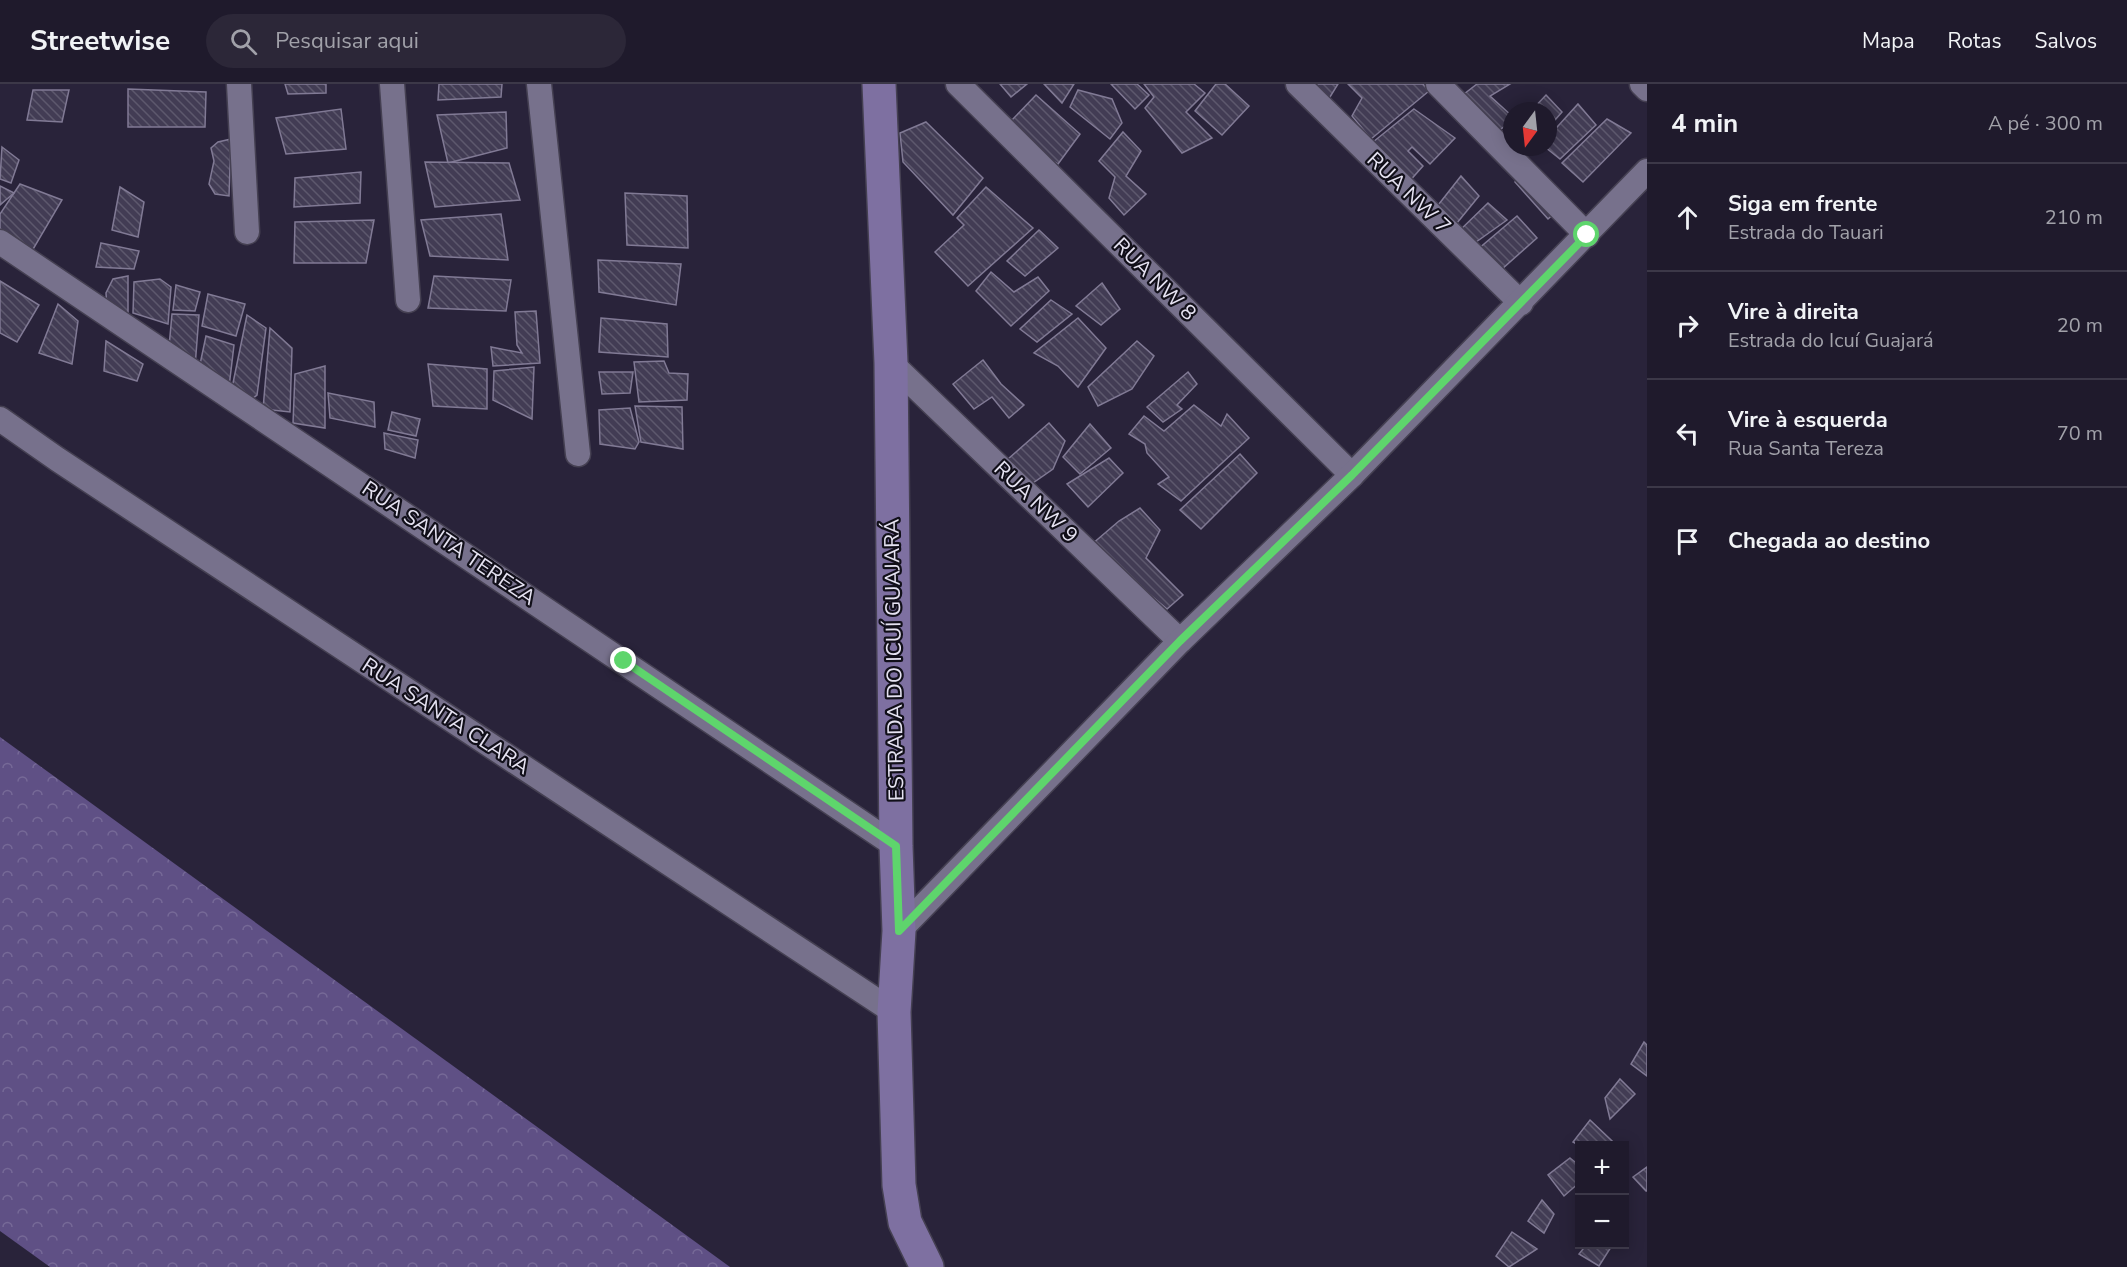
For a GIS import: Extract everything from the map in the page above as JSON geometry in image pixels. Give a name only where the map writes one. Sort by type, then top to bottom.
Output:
[{"type":"street","points":[[239,84],[247,232]]},
{"type":"street","points":[[392,84],[408,300]]},
{"type":"street","points":[[539,84],[578,454]]},
{"type":"street","name":"ESTRADA DO ICUÍ GUAJARÁ","points":[[879,84],[891,363],[896,846],[899,931],[894,1012],[899,1185],[905,1222],[927,1267]]},
{"type":"street","name":"RUA NW 8","points":[[957,84],[1352,475]]},
{"type":"street","name":"RUA NW 7","points":[[1298,84],[1521,303]]},
{"type":"street","points":[[1437,84],[1587,235]]},
{"type":"street","points":[[1642,84],[1647,89]]},
{"type":"street","points":[[899,931],[1180,641],[1352,475],[1647,171]]},
{"type":"street","name":"RUA SANTA TEREZA","points":[[0,242],[896,846]]},
{"type":"street","name":"RUA NW 9","points":[[891,363],[1180,641]]},
{"type":"street","name":"RUA SANTA CLARA","points":[[0,418],[77,472],[894,1012]]},
{"type":"green space","points":[[0,737],[730,1267],[50,1267],[0,1231]]},
{"type":"building","points":[[285,84],[326,84],[326,93],[288,94]]},
{"type":"building","points":[[439,84],[502,84],[501,97],[438,100]]},
{"type":"building","points":[[1000,84],[1027,84],[1011,97]]},
{"type":"building","points":[[1044,84],[1074,84],[1062,103]]},
{"type":"building","points":[[1111,84],[1137,84],[1149,95],[1135,109]]},
{"type":"building","points":[[1144,84],[1194,84],[1205,93],[1186,112],[1212,138],[1182,153],[1145,108],[1154,97]]},
{"type":"building","points":[[1216,84],[1225,84],[1249,106],[1222,135],[1195,111]]},
{"type":"building","points":[[1306,84],[1338,84],[1325,105]]},
{"type":"building","points":[[1348,84],[1423,84],[1429,91],[1371,139],[1352,116],[1362,98]]},
{"type":"building","points":[[1477,84],[1510,84],[1490,96],[1503,108],[1503,127],[1498,131],[1464,94]]},
{"type":"building","points":[[128,89],[206,92],[205,127],[128,127]]},
{"type":"building","points":[[33,90],[69,90],[62,122],[27,120]]},
{"type":"building","points":[[1078,90],[1112,99],[1122,123],[1110,139],[1070,107]]},
{"type":"building","points":[[1036,95],[1080,134],[1058,164],[1038,153],[1011,121]]},
{"type":"building","points":[[1546,95],[1553,102],[1539,102]]},
{"type":"building","points":[[1578,104],[1596,125],[1560,159],[1556,156],[1557,127]]},
{"type":"building","points":[[1557,107],[1562,112],[1557,118]]},
{"type":"building","points":[[341,109],[346,149],[286,154],[276,118]]},
{"type":"building","points":[[1414,109],[1455,138],[1430,164],[1412,147],[1408,151],[1423,166],[1407,184],[1373,142]]},
{"type":"building","points":[[506,112],[507,148],[448,163],[437,115]]},
{"type":"building","points":[[1607,119],[1631,133],[1583,182],[1562,163]]},
{"type":"building","points":[[926,122],[983,178],[953,215],[903,162],[900,133]]},
{"type":"building","points":[[1123,132],[1141,151],[1126,176],[1146,194],[1124,215],[1109,198],[1115,177],[1099,161]]},
{"type":"building","points":[[231,139],[229,196],[215,194],[209,184],[214,161],[211,148],[218,142]]},
{"type":"building","points":[[2,147],[19,160],[11,183],[0,179]]},
{"type":"building","points":[[425,162],[509,163],[520,200],[435,207]]},
{"type":"building","points":[[361,172],[360,203],[294,207],[295,178]]},
{"type":"building","points":[[1523,172],[1557,211],[1548,219],[1515,182]]},
{"type":"building","points":[[1461,176],[1479,196],[1452,229],[1435,209]]},
{"type":"building","points":[[20,184],[62,200],[32,251],[0,234],[0,214]]},
{"type":"building","points":[[0,186],[14,193],[0,205]]},
{"type":"building","points":[[120,187],[144,202],[138,237],[112,230]]},
{"type":"building","points":[[986,187],[1033,228],[968,286],[935,252],[964,225],[957,218]]},
{"type":"building","points":[[625,193],[687,196],[688,248],[627,245]]},
{"type":"building","points":[[1488,203],[1507,220],[1469,247],[1458,232]]},
{"type":"building","points":[[501,214],[508,260],[430,256],[421,220]]},
{"type":"building","points":[[1517,216],[1537,238],[1502,269],[1477,250]]},
{"type":"building","points":[[374,220],[366,263],[294,263],[295,222]]},
{"type":"building","points":[[1039,230],[1058,248],[1025,276],[1007,261]]},
{"type":"building","points":[[101,243],[139,251],[134,269],[96,267]]},
{"type":"building","points":[[598,260],[681,264],[676,305],[599,292]]},
{"type":"building","points":[[991,272],[1014,292],[1038,277],[1049,291],[1011,326],[976,291]]},
{"type":"building","points":[[128,276],[128,313],[107,309],[106,293],[113,279]]},
{"type":"building","points":[[434,276],[511,280],[506,311],[428,308]]},
{"type":"building","points":[[160,279],[171,287],[168,324],[133,313],[134,282]]},
{"type":"building","points":[[0,281],[39,305],[17,342],[0,333]]},
{"type":"building","points":[[1102,283],[1120,309],[1101,325],[1076,306]]},
{"type":"building","points":[[176,285],[200,292],[195,311],[173,310]]},
{"type":"building","points":[[208,294],[245,304],[236,336],[202,326]]},
{"type":"building","points":[[1051,300],[1072,314],[1037,342],[1020,329]]},
{"type":"building","points":[[58,304],[78,321],[72,364],[39,353]]},
{"type":"building","points":[[536,311],[540,363],[493,366],[491,347],[522,353],[517,345],[515,312]]},
{"type":"building","points":[[172,314],[199,315],[195,367],[169,347]]},
{"type":"building","points":[[247,315],[266,328],[257,395],[251,400],[232,388]]},
{"type":"building","points":[[601,318],[667,324],[668,357],[599,352]]},
{"type":"building","points":[[1078,318],[1106,348],[1078,387],[1058,366],[1034,353]]},
{"type":"building","points":[[270,328],[292,348],[290,412],[263,409]]},
{"type":"building","points":[[206,336],[234,345],[229,387],[199,369]]},
{"type":"building","points":[[106,341],[143,364],[137,381],[104,371]]},
{"type":"building","points":[[1137,341],[1154,356],[1132,389],[1098,406],[1088,387]]},
{"type":"building","points":[[983,360],[1001,384],[1024,405],[1009,418],[992,397],[974,409],[953,384]]},
{"type":"building","points":[[664,361],[669,373],[688,374],[687,400],[639,402],[634,362]]},
{"type":"building","points":[[428,364],[487,369],[487,409],[433,406]]},
{"type":"building","points":[[325,366],[325,428],[293,423],[295,374]]},
{"type":"building","points":[[534,367],[532,419],[493,400],[494,371]]},
{"type":"building","points":[[599,372],[633,372],[630,393],[602,394]]},
{"type":"building","points":[[1188,372],[1197,384],[1177,405],[1182,409],[1163,422],[1147,407]]},
{"type":"building","points":[[328,393],[374,402],[375,427],[330,418]]},
{"type":"building","points":[[1194,405],[1221,426],[1227,414],[1249,438],[1181,501],[1158,484],[1169,477],[1147,453],[1145,444],[1129,434],[1144,416],[1164,431]]},
{"type":"building","points":[[635,406],[682,407],[683,449],[641,442]]},
{"type":"building","points":[[630,408],[639,442],[635,449],[600,444],[599,410]]},
{"type":"building","points":[[392,412],[420,419],[416,436],[388,430]]},
{"type":"building","points":[[1049,423],[1065,441],[1053,469],[1030,485],[1008,459]]},
{"type":"building","points":[[1090,424],[1111,448],[1080,474],[1063,457]]},
{"type":"building","points":[[384,433],[418,440],[415,458],[385,449]]},
{"type":"building","points":[[1240,454],[1257,473],[1201,529],[1180,510]]},
{"type":"building","points":[[1109,458],[1123,473],[1088,507],[1067,484]]},
{"type":"building","points":[[1140,508],[1160,530],[1146,558],[1183,595],[1167,609],[1091,545],[1119,521]]},
{"type":"building","points":[[1644,1042],[1647,1045],[1647,1076],[1631,1064]]},
{"type":"building","points":[[1620,1079],[1635,1094],[1610,1119],[1605,1098]]},
{"type":"building","points":[[1590,1120],[1612,1141],[1575,1141],[1575,1143],[1573,1142]]},
{"type":"building","points":[[1570,1158],[1575,1162],[1575,1186],[1564,1196],[1548,1175]]},
{"type":"building","points":[[1647,1167],[1647,1191],[1646,1191],[1633,1177]]},
{"type":"building","points":[[1542,1200],[1554,1214],[1544,1233],[1528,1221]]},
{"type":"building","points":[[1512,1232],[1537,1249],[1509,1267],[1496,1256]]},
{"type":"building","points":[[1583,1249],[1610,1249],[1599,1266],[1579,1254]]},
{"type":"route","points":[[624,661],[896,846],[899,931],[1180,641],[1352,475],[1587,235]]}]
